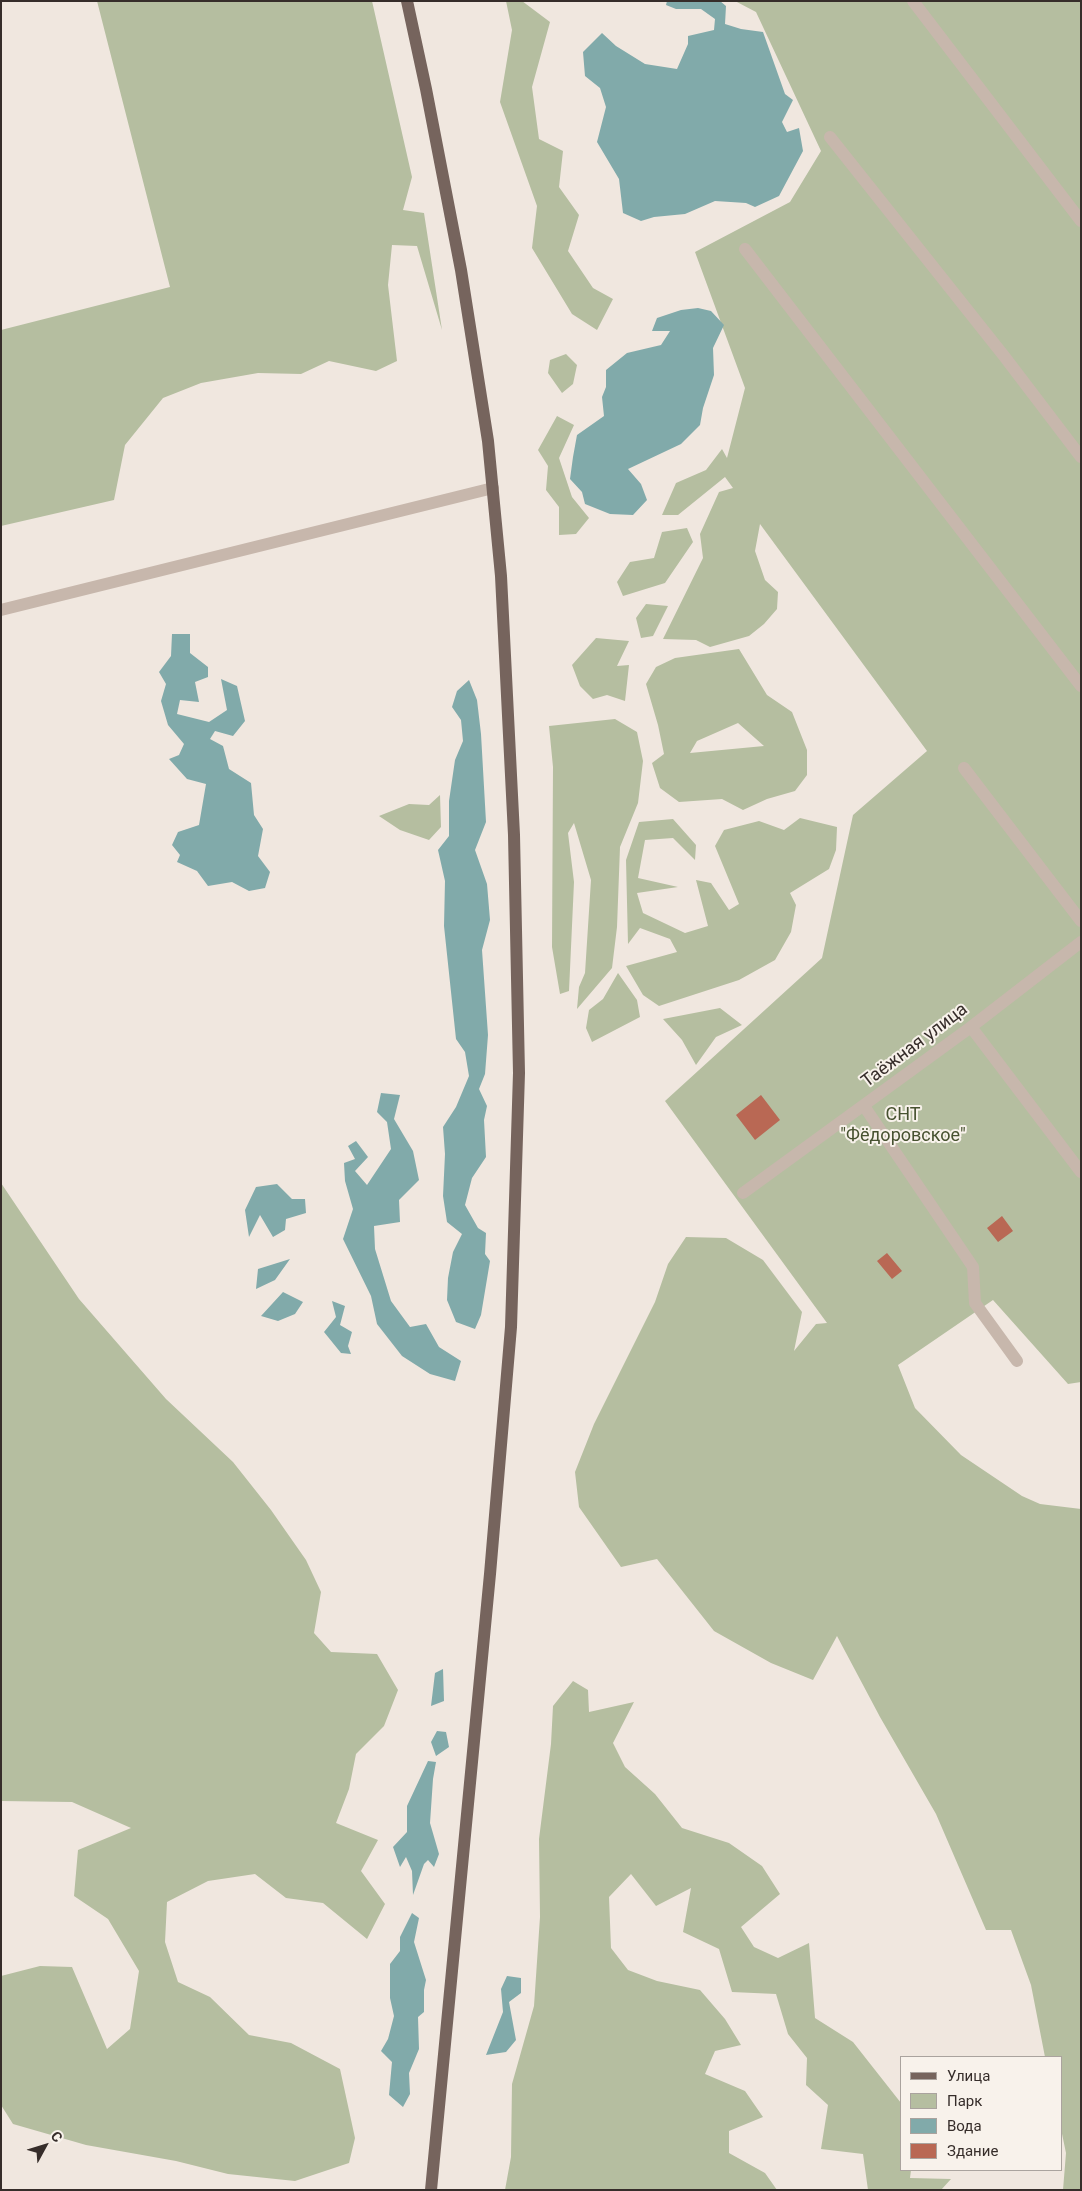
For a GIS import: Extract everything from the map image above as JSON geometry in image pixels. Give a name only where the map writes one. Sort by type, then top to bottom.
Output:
[{"type":"main road","points":[[407,1],[461,270],[488,441],[493,488],[501,576],[514,854],[519,1073],[511,1326],[490,1574],[431,2190]]},
{"type":"street","points":[[912,1],[1081,221]]},
{"type":"street","points":[[830,137],[1004,356],[1081,457]]},
{"type":"street","points":[[745,249],[1081,686]]},
{"type":"street","points":[[1,610],[493,488]]},
{"type":"street","points":[[964,768],[1081,921]]},
{"type":"street","name":"Таёжная улица","points":[[743,1193],[971,1027],[1081,942]]},
{"type":"street","points":[[971,1027],[1081,1172]]},
{"type":"street","points":[[864,1106],[973,1267],[975,1303],[1017,1361]]},
{"type":"green space","points":[[97,1],[372,1],[412,177],[403,210],[424,213],[442,330],[417,246],[392,245],[388,285],[397,361],[376,371],[329,361],[301,374],[258,373],[201,383],[163,398],[125,445],[114,500],[1,526],[1,330],[170,287]]},
{"type":"green space","points":[[506,1],[522,1],[550,22],[532,87],[539,139],[563,151],[559,187],[579,215],[568,251],[593,288],[613,299],[597,330],[572,314],[532,248],[537,206],[500,102],[512,30]]},
{"type":"green space","name":"СНТ \"Фёдоровское\"","points":[[735,1],[1081,1],[1081,1382],[1068,1384],[993,1300],[898,1365],[915,1408],[961,1455],[1022,1496],[1040,1504],[1081,1509],[1081,2190],[1063,2190],[1066,2153],[1062,2134],[1062,2056],[1045,2056],[1031,1985],[1011,1930],[986,1930],[936,1814],[880,1717],[837,1636],[813,1680],[771,1663],[714,1631],[657,1559],[621,1567],[579,1507],[575,1472],[594,1424],[655,1302],[668,1264],[686,1237],[726,1238],[763,1260],[802,1312],[794,1351],[816,1324],[827,1323],[665,1101],[822,958],[853,815],[927,751],[760,524],[755,551],[765,580],[778,592],[777,609],[764,624],[749,636],[710,647],[696,640],[663,639],[703,558],[700,534],[719,492],[733,488],[725,477],[678,515],[662,515],[676,483],[706,470],[722,449],[727,458],[745,388],[695,252],[790,202],[821,151],[756,12]]},
{"type":"green space","points":[[566,354],[577,365],[573,384],[562,393],[548,373],[550,360]]},
{"type":"green space","points":[[557,416],[574,425],[559,458],[572,497],[589,518],[576,534],[559,535],[559,507],[546,490],[548,466],[538,450]]},
{"type":"green space","points":[[687,528],[693,542],[665,583],[623,596],[617,582],[630,562],[654,558],[662,532]]},
{"type":"green space","points":[[646,604],[668,606],[653,636],[641,638],[636,618]]},
{"type":"green space","points":[[596,638],[629,641],[617,666],[629,665],[625,701],[607,695],[593,699],[580,686],[572,665]]},
{"type":"green space","points":[[739,649],[767,695],[792,712],[807,750],[807,775],[795,791],[767,799],[743,810],[722,799],[679,802],[660,788],[652,763],[664,754],[646,684],[656,667],[675,658]],"holes":[[[738,723],[764,746],[690,753],[697,741]]]},
{"type":"green space","points":[[615,719],[637,732],[643,761],[638,803],[620,847],[617,927],[612,968],[577,1009],[579,987],[585,973],[591,880],[574,823],[568,833],[574,882],[569,991],[560,994],[552,947],[553,767],[549,726]]},
{"type":"green space","points":[[440,795],[441,827],[429,840],[400,830],[379,816],[409,804],[429,805]]},
{"type":"green space","points":[[800,818],[837,827],[836,850],[829,869],[790,893],[796,905],[791,932],[775,960],[739,980],[659,1006],[643,995],[626,966],[677,952],[670,939],[640,928],[628,944],[626,860],[639,822],[673,819],[696,845],[695,860],[673,838],[645,840],[638,878],[678,887],[637,893],[643,913],[685,933],[708,926],[696,880],[711,883],[729,910],[739,904],[715,846],[724,830],[759,821],[784,830]]},
{"type":"green space","points":[[618,973],[637,1000],[640,1017],[592,1042],[586,1028],[589,1010],[603,999]]},
{"type":"green space","points":[[720,1008],[742,1025],[716,1037],[696,1065],[682,1040],[663,1019]]},
{"type":"green space","points":[[1,1183],[79,1299],[166,1399],[233,1462],[271,1510],[306,1560],[321,1592],[314,1633],[331,1652],[377,1654],[398,1690],[384,1726],[356,1754],[349,1789],[336,1823],[378,1840],[361,1871],[385,1904],[367,1939],[323,1903],[286,1898],[255,1874],[208,1881],[167,1902],[165,1942],[178,1982],[210,1997],[249,2035],[291,2043],[340,2069],[355,2138],[349,2163],[295,2181],[228,2174],[176,2161],[86,2145],[13,2124],[1,2105],[1,1976],[40,1966],[72,1967],[107,2049],[130,2029],[139,1971],[108,1919],[74,1896],[78,1850],[131,1828],[72,1802],[1,1801]]},
{"type":"green space","points":[[573,1681],[588,1690],[589,1712],[634,1702],[613,1743],[625,1767],[655,1794],[682,1828],[729,1843],[762,1866],[780,1894],[741,1927],[754,1947],[778,1958],[809,1943],[815,2018],[853,2042],[900,2102],[900,2171],[911,2171],[910,2178],[951,2179],[941,2190],[868,2190],[863,2154],[821,2149],[828,2105],[806,2085],[807,2058],[788,2034],[776,1994],[732,1992],[719,1949],[683,1932],[691,1888],[656,1906],[631,1874],[609,1897],[611,1948],[628,1970],[657,1981],[700,1990],[725,2019],[741,2045],[715,2051],[705,2074],[745,2091],[763,2117],[729,2131],[729,2153],[765,2173],[777,2190],[505,2190],[511,2157],[512,2084],[534,2006],[540,1917],[539,1839],[551,1744],[553,1706]]},
{"type":"water","points":[[667,1],[720,1],[726,6],[725,24],[741,29],[763,32],[785,94],[793,100],[782,122],[787,132],[799,128],[803,151],[779,196],[755,207],[746,203],[715,201],[685,214],[654,217],[641,221],[623,213],[619,179],[597,142],[606,107],[600,88],[585,76],[583,52],[602,33],[616,46],[645,64],[677,69],[688,44],[688,36],[714,30],[715,19],[701,9],[676,9],[666,5]]},
{"type":"water","points":[[698,308],[711,311],[724,325],[713,348],[714,375],[703,408],[700,425],[681,444],[628,469],[641,484],[647,500],[633,515],[610,514],[585,504],[582,492],[570,479],[573,457],[577,435],[604,416],[602,397],[606,387],[606,370],[627,353],[661,345],[670,331],[652,331],[657,318],[681,310]]},
{"type":"water","points":[[172,634],[190,634],[190,653],[208,667],[208,677],[195,682],[199,702],[180,700],[177,714],[209,722],[227,710],[221,679],[237,686],[245,721],[233,736],[215,731],[210,739],[223,746],[229,769],[251,783],[254,815],[263,829],[258,856],[270,872],[265,888],[249,891],[232,882],[208,886],[197,871],[177,862],[180,855],[172,845],[178,832],[199,825],[206,784],[187,779],[169,759],[179,755],[184,744],[168,725],[161,701],[166,684],[159,672],[171,656]]},
{"type":"water","points":[[469,680],[477,700],[486,822],[475,850],[487,884],[490,920],[482,950],[488,1035],[485,1074],[479,1089],[487,1106],[484,1120],[486,1157],[472,1178],[465,1205],[478,1228],[486,1233],[485,1254],[490,1261],[481,1315],[475,1329],[456,1322],[447,1300],[448,1278],[453,1252],[462,1234],[447,1222],[443,1196],[445,1154],[443,1127],[456,1107],[469,1076],[465,1052],[456,1039],[444,926],[445,881],[438,850],[449,836],[449,801],[455,760],[463,741],[461,720],[452,707],[457,691]]},
{"type":"water","points":[[381,1093],[400,1095],[394,1119],[413,1151],[419,1180],[399,1200],[400,1222],[374,1226],[375,1249],[391,1301],[410,1327],[426,1324],[439,1347],[461,1361],[455,1381],[430,1374],[402,1356],[377,1324],[371,1296],[343,1239],[353,1209],[345,1181],[344,1163],[355,1159],[348,1146],[356,1141],[368,1157],[355,1171],[367,1185],[391,1149],[387,1122],[377,1112]]},
{"type":"water","points":[[277,1184],[292,1199],[305,1199],[306,1213],[286,1219],[285,1230],[273,1237],[260,1215],[249,1237],[245,1210],[256,1187]]},
{"type":"water","points":[[290,1259],[275,1280],[256,1289],[258,1269]]},
{"type":"water","points":[[283,1292],[303,1302],[295,1314],[278,1321],[261,1316]]},
{"type":"water","points":[[332,1301],[345,1306],[340,1325],[352,1332],[348,1346],[351,1354],[341,1353],[324,1332],[336,1317]]},
{"type":"water","points":[[443,1669],[444,1701],[431,1706],[435,1673]]},
{"type":"water","points":[[437,1731],[446,1732],[449,1747],[436,1756],[431,1742]]},
{"type":"water","points":[[428,1761],[436,1762],[430,1823],[439,1854],[434,1867],[428,1860],[424,1864],[413,1895],[412,1871],[406,1857],[400,1867],[393,1847],[407,1832],[407,1806]]},
{"type":"water","points":[[412,1913],[419,1918],[414,1942],[426,1980],[424,2012],[418,2017],[419,2049],[409,2073],[410,2094],[403,2107],[389,2095],[392,2062],[381,2051],[388,2039],[394,2016],[390,1998],[390,1964],[400,1951],[400,1937]]},
{"type":"water","points":[[507,1976],[521,1978],[521,1993],[509,2002],[516,2040],[506,2052],[486,2055],[503,2012],[501,1989]]},
{"type":"building","points":[[761,1095],[780,1120],[755,1140],[736,1115]]},
{"type":"building","points":[[1002,1216],[1013,1231],[998,1242],[987,1228]]},
{"type":"building","points":[[887,1253],[902,1271],[892,1279],[877,1261]]}]
